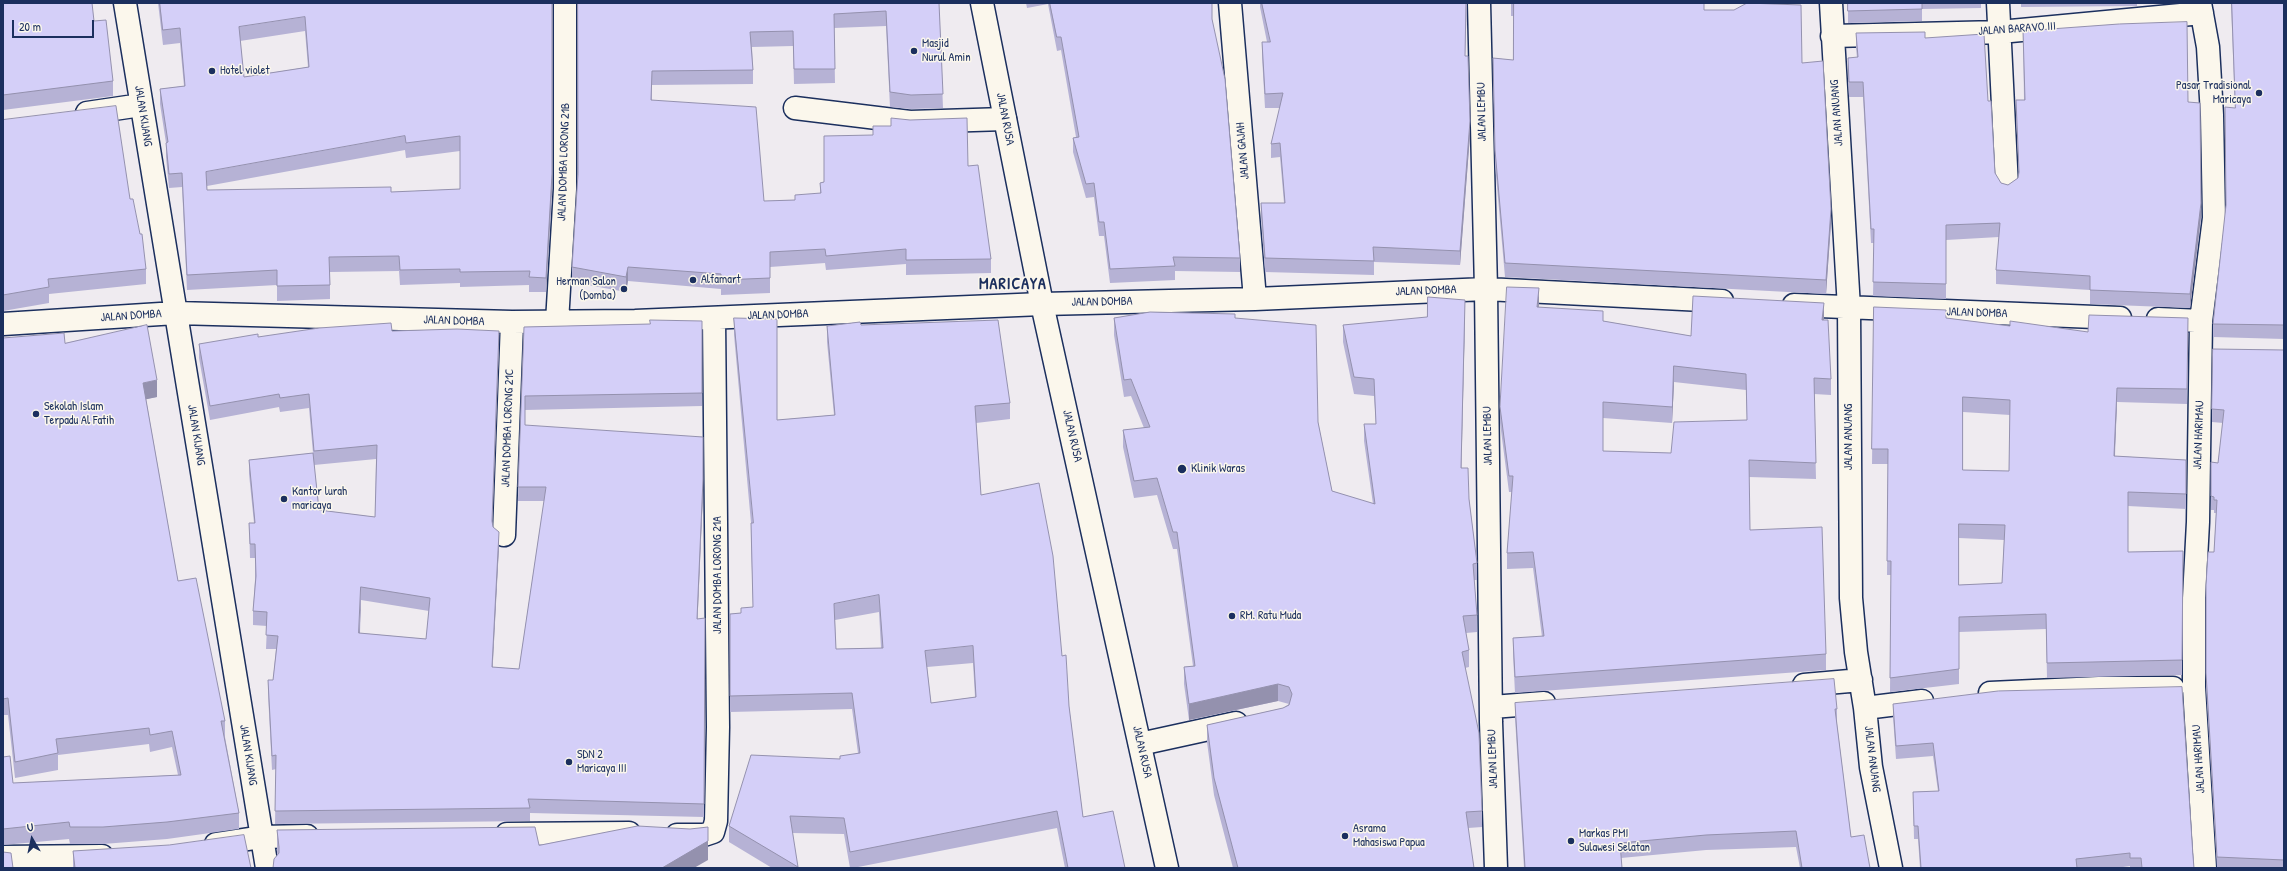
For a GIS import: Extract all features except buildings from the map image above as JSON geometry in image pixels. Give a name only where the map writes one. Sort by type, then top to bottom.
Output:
[{"type":"street","name":"JALAN KIJANG","points":[[125,3],[176,313],[272,837],[267,868]]},
{"type":"street","name":"JALAN DOMBA LORONG 21B","points":[[557,322],[565,189],[565,3]]},
{"type":"street","name":"JALAN RUSA","points":[[982,3],[1042,304],[1167,868]]},
{"type":"street","name":"JALAN GAJAH","points":[[1230,3],[1254,299]]},
{"type":"street","name":"JALAN LEMBU","points":[[1479,3],[1486,289],[1492,707],[1496,868]]},
{"type":"street","name":"JALAN ANUANG","points":[[1830,3],[1849,308],[1851,598],[1856,652],[1865,708],[1871,767],[1891,868]]},
{"type":"street","points":[[1998,3],[2007,187]]},
{"type":"street","name":"JALAN BARAVO III","points":[[1832,36],[2000,32],[2201,8]]},
{"type":"street","name":"JALAN HARIMAU","points":[[2201,8],[2208,47],[2214,218],[2201,321],[2194,598],[2194,687],[2205,868]]},
{"type":"street","points":[[64,115],[141,106]]},
{"type":"street","points":[[795,108],[910,122],[1005,119]]},
{"type":"street","name":"JALAN DOMBA","points":[[3,324],[176,313],[512,322],[635,321],[1042,304],[1254,299],[1486,289],[1746,302]]},
{"type":"street","name":"JALAN DOMBA","points":[[1778,304],[2201,321]]},
{"type":"street","name":"JALAN DOMBA LORONG 21A","points":[[486,835],[656,833],[689,836],[704,835],[713,832],[716,821],[718,727],[714,318]]},
{"type":"street","name":"JALAN DOMBA LORONG 21C","points":[[504,534],[512,322]]},
{"type":"street","points":[[2201,350],[2223,350]]},
{"type":"street","points":[[1782,686],[1861,680]]},
{"type":"street","points":[[1974,695],[2055,689],[2194,687]]},
{"type":"street","points":[[1865,708],[1943,699]]},
{"type":"street","points":[[1492,707],[1562,702]]},
{"type":"street","points":[[1140,744],[1256,718]]},
{"type":"street","points":[[199,847],[272,837],[330,836]]},
{"type":"street","points":[[3,857],[120,855]]},
{"type":"place","name":"Masjid Nurul Amin","points":[[914,51]]},
{"type":"place","name":"Hotel violet","points":[[212,71]]},
{"type":"place","name":"Pasar Tradisional Maricaya","points":[[2259,93]]},
{"type":"place","name":"Alfamart","points":[[693,280]]},
{"type":"place","name":"Herman Salon (Domba)","points":[[624,289]]},
{"type":"place","name":"Sekolah Islam Terpadu Al Fatih","points":[[36,414]]},
{"type":"place","name":"Klinik Waras","points":[[1182,469]]},
{"type":"place","name":"Kantor lurah maricaya","points":[[284,499]]},
{"type":"place","name":"RM. Ratu Muda","points":[[1232,616]]},
{"type":"place","name":"SDN 2 Maricaya III","points":[[569,762]]},
{"type":"place","name":"Asrama Mahasiswa Papua","points":[[1345,836]]},
{"type":"place","name":"Markas PMI Sulawesi Selatan","points":[[1571,841]]},
{"type":"district","name":"MARICAYA","points":[[1013,285]]}]
